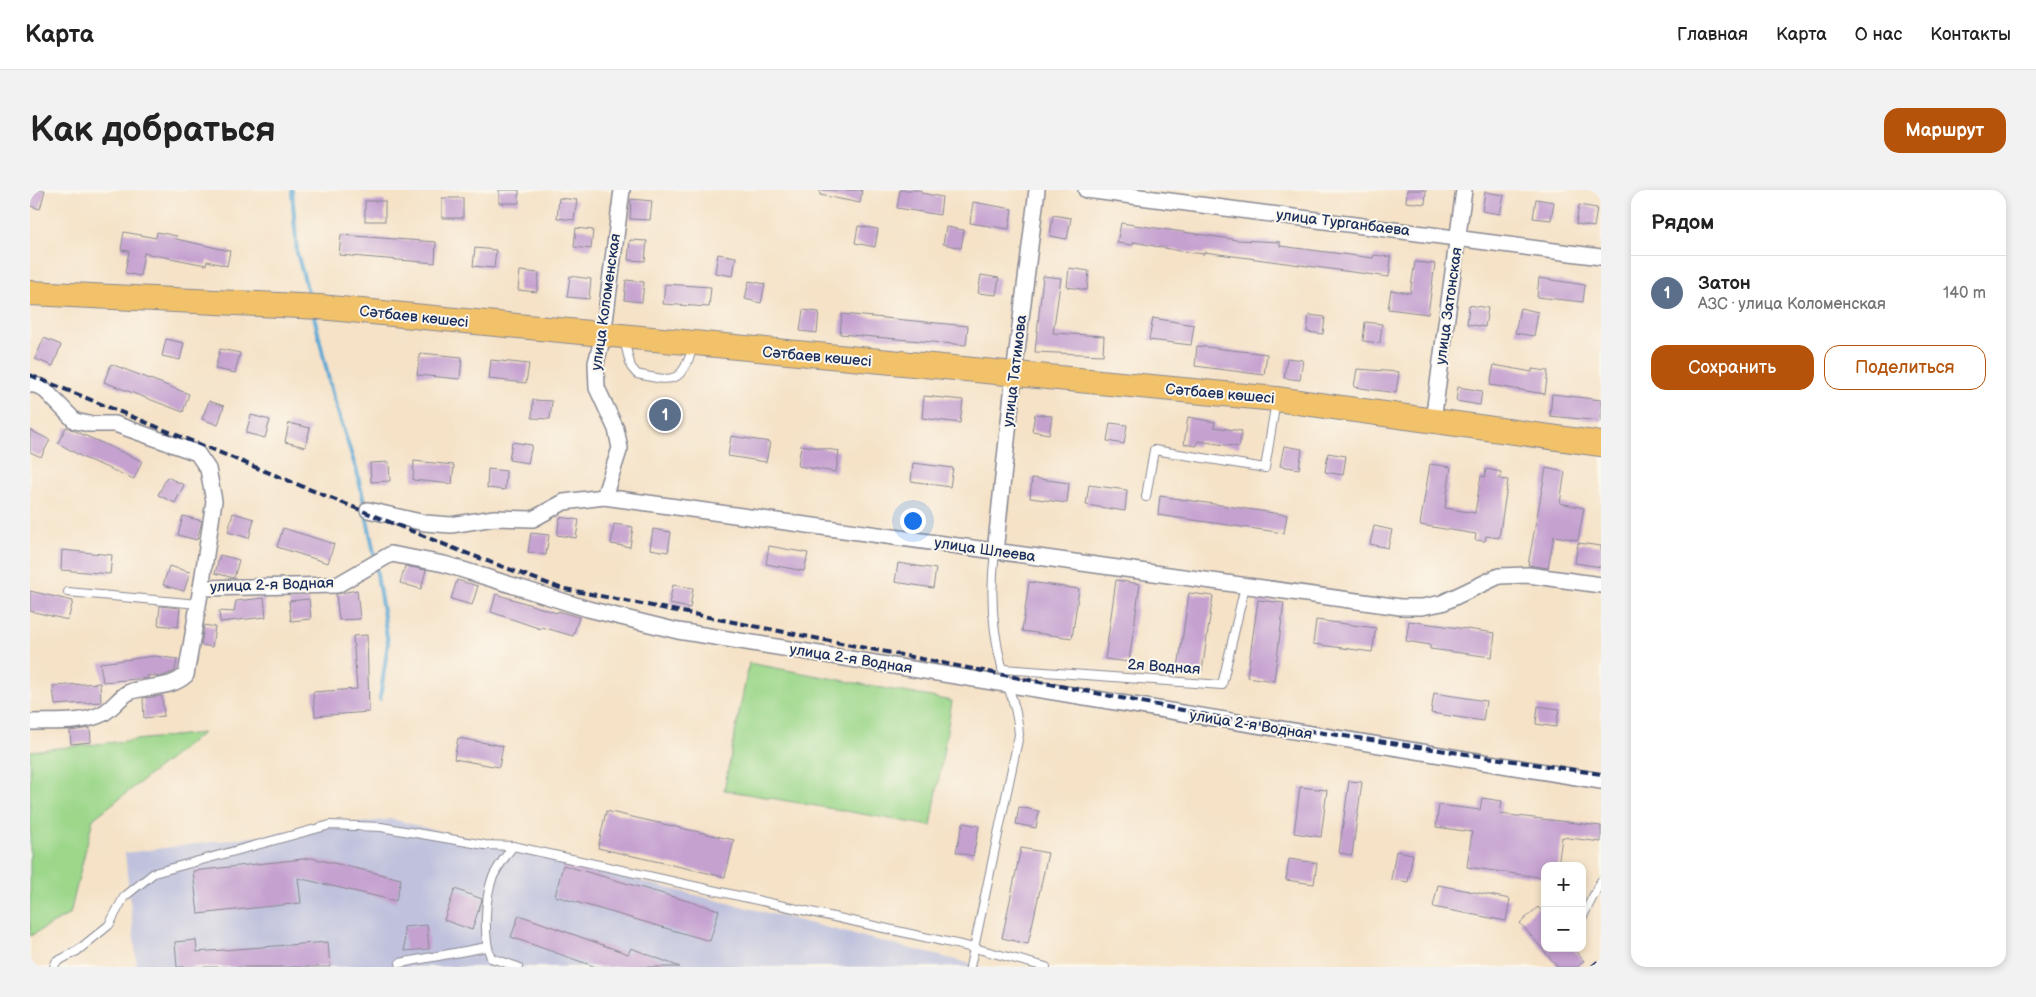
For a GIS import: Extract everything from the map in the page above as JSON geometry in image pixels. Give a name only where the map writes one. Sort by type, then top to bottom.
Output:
[{"type":"main road","name":"Сәтбаев көшесі","points":[[30,293],[320,307],[1014,376],[1276,399],[1601,444]]},
{"type":"street","name":"улица Коломенская","points":[[604,497],[620,448],[616,430],[596,379],[596,363],[613,337],[622,190]]},
{"type":"street","name":"улица Татимова","points":[[995,552],[1037,190]]},
{"type":"street","name":"улица Турганбаева","points":[[1086,190],[1601,257]]},
{"type":"street","name":"улица Затонская","points":[[1433,421],[1464,190]]},
{"type":"street","points":[[30,384],[42,387],[75,421],[89,424],[115,424],[197,453],[208,470],[214,501],[201,588]]},
{"type":"street","name":"улица Шлеева","points":[[368,510],[425,523],[451,525],[494,518],[533,519],[564,502],[604,497],[1400,607],[1422,608],[1442,602],[1499,576],[1528,575],[1601,585]]},
{"type":"street","name":"улица 2-я Водная","points":[[30,722],[78,720],[101,715],[131,691],[171,685],[186,675],[201,588],[337,585],[391,554],[444,564],[588,609],[678,631],[1601,781]]},
{"type":"lane","points":[[613,337],[631,367],[638,374],[668,378],[676,378],[682,375],[694,345]]},
{"type":"lane","points":[[1146,497],[1154,450],[1265,468],[1276,399]]},
{"type":"lane","points":[[970,967],[1019,735],[1018,714],[1002,669],[995,633],[991,585],[995,552]]},
{"type":"lane","name":"2я Водная","points":[[1002,669],[1222,685],[1245,586]]},
{"type":"lane","points":[[68,592],[198,604]]},
{"type":"lane","points":[[54,967],[56,962],[77,950],[108,925],[124,897],[154,873],[330,825],[381,827],[485,845],[513,846],[974,948],[1046,966]]},
{"type":"lane","points":[[513,846],[492,881],[486,924],[487,947],[491,958],[518,967]]},
{"type":"lane","points":[[1586,910],[1601,881]]},
{"type":"lane","points":[[400,963],[487,947]]},
{"type":"shaded area","points":[[391,819],[984,967],[137,967],[125,853]]},
{"type":"green space","points":[[749,663],[952,701],[931,826],[724,790]]},
{"type":"green space","points":[[203,733],[93,819],[70,914],[30,936],[30,751]]},
{"type":"building","points":[[30,190],[45,190],[40,209],[30,206]]},
{"type":"building","points":[[499,190],[519,190],[519,203],[499,203]]},
{"type":"building","points":[[820,190],[862,190],[860,203],[820,195]]},
{"type":"building","points":[[900,190],[921,190],[921,193],[942,197],[940,215],[897,208]]},
{"type":"building","points":[[1407,190],[1426,190],[1425,204],[1406,202]]},
{"type":"building","points":[[1485,192],[1504,195],[1500,214],[1482,211]]},
{"type":"building","points":[[442,198],[463,198],[463,218],[442,218]]},
{"type":"building","points":[[559,198],[577,200],[574,220],[557,218]]},
{"type":"building","points":[[631,199],[652,201],[650,220],[630,219]]},
{"type":"building","points":[[1536,199],[1554,202],[1551,220],[1533,218]]},
{"type":"building","points":[[365,201],[385,201],[385,221],[365,221]]},
{"type":"building","points":[[973,202],[1012,209],[1009,229],[970,223]]},
{"type":"building","points":[[1579,205],[1597,208],[1594,227],[1576,224]]},
{"type":"building","points":[[1053,215],[1071,218],[1067,239],[1050,236]]},
{"type":"building","points":[[1121,223],[1238,240],[1280,242],[1280,246],[1373,258],[1374,255],[1391,257],[1389,277],[1204,252],[1204,254],[1180,251],[1134,242],[1133,245],[1117,243]]},
{"type":"building","points":[[858,226],[878,229],[875,247],[855,243]]},
{"type":"building","points":[[946,227],[964,230],[961,248],[943,244]]},
{"type":"building","points":[[576,228],[593,230],[591,249],[574,247]]},
{"type":"building","points":[[124,232],[156,238],[157,232],[177,236],[176,239],[230,251],[227,266],[207,261],[206,265],[144,253],[140,276],[125,273],[129,251],[121,250]]},
{"type":"building","points":[[341,235],[436,242],[435,263],[339,255]]},
{"type":"building","points":[[630,240],[647,241],[645,261],[628,260]]},
{"type":"building","points":[[475,248],[496,250],[494,268],[473,266]]},
{"type":"building","points":[[718,254],[736,257],[733,276],[715,273]]},
{"type":"building","points":[[1415,262],[1435,264],[1428,314],[1388,309],[1391,290],[1410,293]]},
{"type":"building","points":[[1069,268],[1089,271],[1087,290],[1067,287]]},
{"type":"building","points":[[520,271],[539,273],[537,292],[518,290]]},
{"type":"building","points":[[981,275],[999,278],[996,295],[978,293]]},
{"type":"building","points":[[570,276],[591,279],[589,299],[567,297]]},
{"type":"building","points":[[1043,276],[1061,278],[1053,333],[1104,336],[1103,355],[1035,352]]},
{"type":"building","points":[[1539,278],[1585,285],[1583,302],[1537,297]]},
{"type":"building","points":[[626,280],[644,282],[642,302],[624,300]]},
{"type":"building","points":[[749,281],[765,284],[761,303],[745,299]]},
{"type":"building","points":[[665,284],[711,287],[709,307],[663,304]]},
{"type":"building","points":[[1469,305],[1488,308],[1485,327],[1467,324]]},
{"type":"building","points":[[1520,308],[1538,312],[1534,336],[1515,333]]},
{"type":"building","points":[[803,310],[819,312],[817,333],[800,331]]},
{"type":"building","points":[[842,314],[968,326],[966,345],[840,334]]},
{"type":"building","points":[[1309,315],[1325,317],[1323,334],[1307,332]]},
{"type":"building","points":[[1153,318],[1194,325],[1191,345],[1149,340]]},
{"type":"building","points":[[1365,322],[1382,324],[1380,343],[1363,341]]},
{"type":"building","points":[[44,338],[61,345],[53,366],[35,359]]},
{"type":"building","points":[[166,339],[184,343],[180,360],[162,356]]},
{"type":"building","points":[[1197,346],[1267,354],[1264,375],[1195,366]]},
{"type":"building","points":[[220,349],[240,353],[235,373],[215,369]]},
{"type":"building","points":[[420,353],[462,357],[460,379],[417,375]]},
{"type":"building","points":[[1287,358],[1303,360],[1300,380],[1284,378]]},
{"type":"building","points":[[491,360],[529,364],[526,383],[489,379]]},
{"type":"building","points":[[111,364],[189,394],[183,412],[104,382]]},
{"type":"building","points":[[1494,365],[1532,372],[1532,369],[1548,371],[1545,394],[1490,385]]},
{"type":"building","points":[[1357,369],[1399,372],[1396,393],[1354,387]]},
{"type":"building","points":[[1458,387],[1482,391],[1480,405],[1456,401]]},
{"type":"building","points":[[1552,394],[1601,400],[1601,421],[1550,416]]},
{"type":"building","points":[[924,396],[963,400],[960,423],[922,418]]},
{"type":"building","points":[[533,400],[552,401],[550,419],[532,418]]},
{"type":"building","points":[[209,401],[224,406],[218,425],[202,419]]},
{"type":"building","points":[[653,404],[679,408],[676,426],[650,422]]},
{"type":"building","points":[[1035,414],[1052,416],[1049,434],[1032,431]]},
{"type":"building","points":[[251,415],[270,420],[265,438],[246,433]]},
{"type":"building","points":[[1188,417],[1215,422],[1214,427],[1242,431],[1239,447],[1198,441],[1197,446],[1184,444]]},
{"type":"building","points":[[289,423],[310,428],[305,447],[285,442]]},
{"type":"building","points":[[1110,423],[1127,425],[1124,444],[1107,441]]},
{"type":"building","points":[[66,427],[142,461],[134,479],[84,458],[58,443]]},
{"type":"building","points":[[30,430],[50,440],[41,457],[30,452]]},
{"type":"building","points":[[731,436],[770,442],[766,462],[728,456]]},
{"type":"building","points":[[512,442],[532,445],[528,463],[509,460]]},
{"type":"building","points":[[801,445],[839,451],[836,472],[798,466]]},
{"type":"building","points":[[1284,446],[1302,449],[1299,469],[1280,466]]},
{"type":"building","points":[[1328,453],[1346,456],[1343,475],[1325,472]]},
{"type":"building","points":[[414,461],[454,465],[452,484],[413,480]]},
{"type":"building","points":[[389,462],[390,481],[371,482],[370,463]]},
{"type":"building","points":[[913,463],[953,468],[950,487],[911,481]]},
{"type":"building","points":[[1430,464],[1451,467],[1445,508],[1475,513],[1481,476],[1485,477],[1486,469],[1501,472],[1500,479],[1508,480],[1499,538],[1486,536],[1485,541],[1475,540],[1476,534],[1420,525]]},
{"type":"building","points":[[1546,468],[1565,472],[1560,503],[1584,508],[1578,540],[1554,536],[1548,568],[1528,565]]},
{"type":"building","points":[[488,469],[506,471],[505,490],[487,488]]},
{"type":"building","points":[[167,477],[184,485],[175,503],[158,495]]},
{"type":"building","points":[[1032,478],[1069,483],[1067,503],[1030,498]]},
{"type":"building","points":[[1089,485],[1127,490],[1125,511],[1086,505]]},
{"type":"building","points":[[1160,496],[1287,515],[1284,533],[1158,515]]},
{"type":"building","points":[[233,513],[254,519],[249,538],[228,532]]},
{"type":"building","points":[[183,516],[202,521],[197,540],[178,535]]},
{"type":"building","points":[[560,517],[579,520],[576,538],[557,535]]},
{"type":"building","points":[[614,524],[633,527],[630,547],[611,544]]},
{"type":"building","points":[[1374,526],[1392,530],[1388,548],[1370,544]]},
{"type":"building","points":[[283,528],[334,544],[328,563],[277,547]]},
{"type":"building","points":[[653,529],[671,532],[668,552],[650,549]]},
{"type":"building","points":[[531,533],[549,535],[546,555],[528,552]]},
{"type":"building","points":[[1578,543],[1601,546],[1601,567],[1575,563]]},
{"type":"building","points":[[769,546],[808,553],[804,571],[766,564]]},
{"type":"building","points":[[62,550],[112,555],[110,574],[61,570]]},
{"type":"building","points":[[220,555],[239,560],[234,578],[215,573]]},
{"type":"building","points":[[898,563],[936,569],[933,588],[895,582]]},
{"type":"building","points":[[169,566],[190,572],[184,591],[163,585]]},
{"type":"building","points":[[405,566],[426,570],[421,589],[400,583]]},
{"type":"building","points":[[457,580],[478,586],[472,605],[451,599]]},
{"type":"building","points":[[1116,580],[1140,584],[1129,662],[1105,659]]},
{"type":"building","points":[[1029,582],[1079,589],[1072,638],[1022,631]]},
{"type":"building","points":[[673,585],[693,588],[690,608],[669,604]]},
{"type":"building","points":[[357,590],[360,619],[339,620],[336,594]]},
{"type":"building","points":[[30,591],[73,601],[68,620],[30,611]]},
{"type":"building","points":[[1189,593],[1213,596],[1202,671],[1178,668]]},
{"type":"building","points":[[496,594],[557,613],[558,611],[579,617],[573,636],[542,627],[541,629],[491,612]]},
{"type":"building","points":[[264,598],[266,617],[220,622],[219,611],[234,612],[236,601]]},
{"type":"building","points":[[309,599],[311,619],[291,621],[289,601]]},
{"type":"building","points":[[1258,600],[1284,603],[1274,681],[1247,677]]},
{"type":"building","points":[[160,606],[180,608],[178,627],[158,625]]},
{"type":"building","points":[[1316,620],[1376,628],[1372,652],[1313,644]]},
{"type":"building","points":[[1409,621],[1495,633],[1492,657],[1430,649],[1430,645],[1406,641]]},
{"type":"building","points":[[204,625],[215,627],[212,647],[201,645]]},
{"type":"building","points":[[367,635],[369,712],[315,716],[313,692],[357,689],[353,636]]},
{"type":"building","points":[[155,656],[177,659],[175,671],[160,677],[148,675],[148,678],[103,682],[100,663]]},
{"type":"building","points":[[100,683],[101,702],[55,705],[53,686]]},
{"type":"building","points":[[1434,693],[1486,701],[1483,721],[1431,713]]},
{"type":"building","points":[[162,696],[164,716],[144,718],[143,698]]},
{"type":"building","points":[[1538,706],[1559,709],[1556,727],[1536,724]]},
{"type":"building","points":[[90,728],[91,742],[71,744],[70,731]]},
{"type":"building","points":[[458,738],[503,746],[499,767],[454,759]]},
{"type":"building","points":[[1349,781],[1362,782],[1352,855],[1339,853]]},
{"type":"building","points":[[1300,787],[1327,790],[1321,837],[1294,833]]},
{"type":"building","points":[[1482,798],[1502,801],[1500,814],[1601,826],[1601,842],[1562,837],[1559,862],[1541,862],[1541,877],[1467,867],[1472,832],[1436,827],[1439,805],[1480,810]]},
{"type":"building","points":[[1019,807],[1039,811],[1036,828],[1016,824]]},
{"type":"building","points":[[606,811],[734,840],[725,877],[598,848]]},
{"type":"building","points":[[963,823],[979,826],[973,856],[956,852]]},
{"type":"building","points":[[1021,848],[1048,853],[1028,944],[1002,938]]},
{"type":"building","points":[[1396,851],[1413,854],[1408,882],[1391,879]]},
{"type":"building","points":[[312,858],[401,879],[396,901],[298,878],[301,903],[198,914],[193,871]]},
{"type":"building","points":[[1289,859],[1317,863],[1314,884],[1286,880]]},
{"type":"building","points":[[563,865],[719,910],[710,941],[555,896]]},
{"type":"building","points":[[1438,885],[1510,899],[1506,921],[1433,907]]},
{"type":"building","points":[[455,889],[482,899],[472,930],[444,920]]},
{"type":"building","points":[[1538,907],[1541,910],[1541,947],[1520,923]]},
{"type":"building","points":[[519,915],[628,954],[631,948],[680,967],[596,967],[511,937]]},
{"type":"building","points":[[427,925],[429,949],[405,951],[404,927]]},
{"type":"building","points":[[196,940],[197,952],[328,942],[330,967],[177,967],[175,942]]},
{"type":"building","points":[[1545,952],[1576,952],[1584,961],[1577,967],[1558,967]]},
{"type":"waterway","points":[[292,190],[297,253],[310,299]]},
{"type":"waterway","points":[[314,316],[332,393],[357,472],[365,507]]},
{"type":"waterway","points":[[366,514],[375,558]]},
{"type":"waterway","points":[[376,568],[388,643],[380,699]]},
{"type":"railway","points":[[30,375],[458,550],[560,588],[1223,718],[1601,774]]},
{"type":"railway","points":[[1592,967],[1601,959]]},
{"type":"place","name":"Затон","points":[[665,415]]}]
